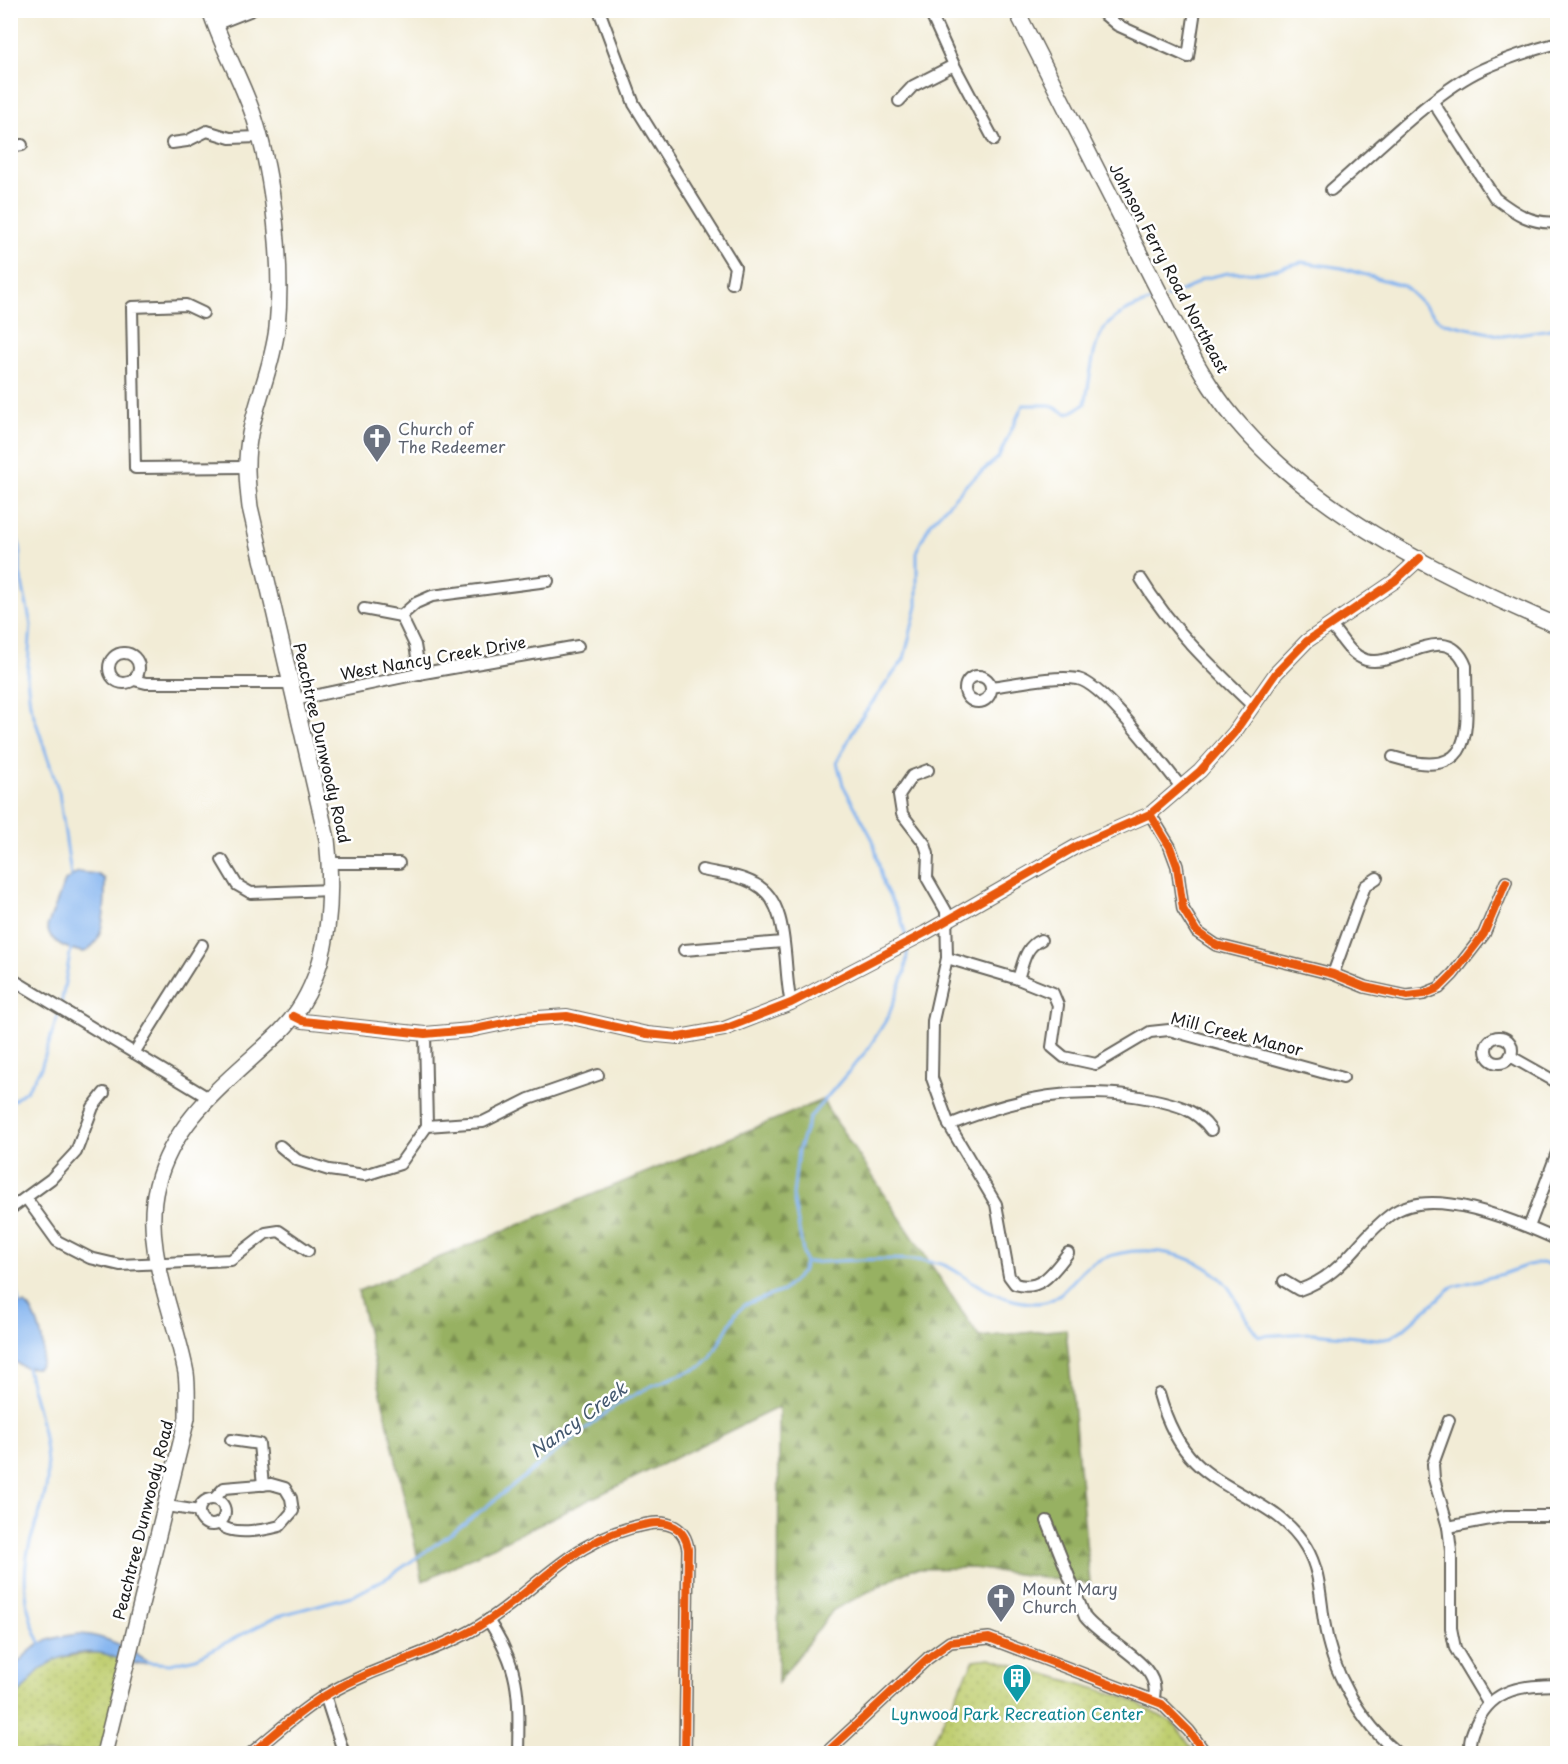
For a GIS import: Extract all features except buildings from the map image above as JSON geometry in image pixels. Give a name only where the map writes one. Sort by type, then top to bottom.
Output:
[{"type":"main road","name":"Johnson Ferry Road Northeast","points":[[1016,10],[1152,281],[1202,374],[1241,426],[1298,481],[1332,507],[1420,558],[1557,626]]},
{"type":"main road","name":"Peachtree Dunwoody Road","points":[[104,1754],[183,1442],[188,1394],[186,1373],[159,1264],[154,1232],[156,1188],[164,1161],[175,1139],[207,1097],[280,1031],[293,1016],[308,990],[319,962],[328,922],[331,890],[327,839],[250,507],[246,467],[250,434],[273,347],[277,313],[273,210],[267,164],[246,96],[212,18]]},
{"type":"street","points":[[212,18],[252,10]]},
{"type":"street","points":[[599,10],[634,104],[731,258],[735,267],[732,283]]},
{"type":"street","points":[[929,10],[954,65],[994,140]]},
{"type":"street","points":[[1099,10],[1117,25],[1188,57],[1195,10]]},
{"type":"street","points":[[1331,190],[1433,102],[1481,70],[1557,43]]},
{"type":"street","points":[[899,101],[913,86],[954,65]]},
{"type":"street","points":[[1433,102],[1495,198],[1510,209],[1539,223],[1557,222]]},
{"type":"street","points":[[172,143],[187,141],[207,131],[230,138],[259,137]]},
{"type":"street","points":[[10,147],[22,145]]},
{"type":"street","points":[[203,313],[186,305],[132,307],[135,468],[246,467]]},
{"type":"street","points":[[293,1016],[303,1022],[425,1034],[552,1016],[590,1020],[647,1034],[679,1037],[724,1029],[791,1003],[925,933],[1077,846],[1150,814],[1182,788],[1234,733],[1276,673],[1307,641],[1395,581],[1420,558]]},
{"type":"street","points":[[1141,579],[1161,610],[1252,705]]},
{"type":"street","points":[[401,616],[416,603],[432,596],[548,581]]},
{"type":"street","points":[[364,609],[401,616]]},
{"type":"street","points":[[401,616],[415,645],[420,674]]},
{"type":"street","points":[[1330,625],[1353,653],[1373,662],[1391,659],[1420,647],[1432,645],[1444,645],[1463,659],[1466,666],[1464,742],[1458,753],[1437,766],[1419,765],[1393,757]]},
{"type":"street","name":"West Nancy Creek Drive","points":[[294,700],[420,674],[578,646]]},
{"type":"street","points":[[991,687],[1077,679],[1089,683],[1114,707],[1182,788]]},
{"type":"street","points":[[134,680],[146,683],[290,683]]},
{"type":"street","points":[[928,770],[912,776],[903,785],[899,795],[899,805],[902,814],[925,844],[928,854],[927,878],[946,911],[947,958],[933,1021],[932,1078],[949,1125],[996,1204],[1009,1276],[1015,1284],[1024,1287],[1041,1284],[1068,1253]]},
{"type":"street","points":[[1150,814],[1170,847],[1177,866],[1183,909],[1197,932],[1216,945],[1334,974],[1365,987],[1407,996],[1424,994],[1439,988],[1484,934],[1506,882]]},
{"type":"street","points":[[222,860],[237,885],[251,893],[331,890]]},
{"type":"street","points":[[330,863],[399,863]]},
{"type":"street","points":[[702,870],[740,877],[758,885],[778,908],[785,980],[791,1003]]},
{"type":"street","points":[[1334,974],[1365,886],[1377,878]]},
{"type":"street","points":[[1018,979],[1032,943],[1041,940]]},
{"type":"street","points":[[684,950],[783,942]]},
{"type":"street","points":[[134,1053],[202,945]]},
{"type":"street","name":"Mill Creek Manor","points":[[947,958],[1018,979],[1053,993],[1058,999],[1052,1047],[1064,1057],[1096,1064],[1130,1043],[1159,1029],[1249,1051],[1343,1078]]},
{"type":"street","points":[[10,978],[207,1097]]},
{"type":"street","points":[[280,1146],[297,1161],[329,1170],[365,1175],[400,1164],[427,1126],[425,1034]]},
{"type":"street","points":[[1510,1056],[1557,1083]]},
{"type":"street","points":[[427,1126],[483,1122],[528,1099],[598,1075]]},
{"type":"street","points":[[949,1125],[984,1111],[1026,1100],[1085,1091],[1168,1103],[1203,1118],[1211,1130]]},
{"type":"street","points":[[10,1209],[51,1179],[76,1152],[93,1107],[104,1094]]},
{"type":"street","points":[[1529,1227],[1557,1150]]},
{"type":"street","points":[[26,1198],[57,1241],[90,1258],[120,1265],[231,1260],[266,1233],[279,1231],[308,1251]]},
{"type":"street","points":[[1284,1281],[1299,1290],[1330,1276],[1391,1214],[1415,1203],[1469,1208],[1529,1227],[1557,1240]]},
{"type":"street","points":[[1159,1394],[1176,1436],[1196,1463],[1280,1517],[1293,1528],[1306,1547],[1319,1581],[1328,1644],[1341,1678],[1364,1716],[1384,1741],[1399,1754]]},
{"type":"street","points":[[1449,1420],[1433,1464],[1434,1479],[1448,1527],[1451,1551],[1451,1628],[1455,1648],[1488,1703]]},
{"type":"street","points":[[231,1440],[259,1444],[263,1485]]},
{"type":"street","points":[[214,1499],[221,1503],[225,1511],[224,1517],[213,1526],[203,1522],[199,1511],[204,1502],[214,1499],[224,1488],[279,1484],[289,1493],[293,1511],[285,1523],[273,1528],[238,1531],[229,1530],[219,1523]]},
{"type":"street","points":[[167,1506],[199,1511]]},
{"type":"street","points":[[1448,1527],[1506,1515],[1557,1516]]},
{"type":"street","points":[[1047,1521],[1085,1617],[1092,1626],[1146,1667],[1155,1680],[1157,1690],[1153,1700]]},
{"type":"street","points":[[250,1754],[325,1695],[455,1639],[488,1620],[576,1551],[614,1532],[635,1526],[665,1522],[683,1534],[688,1549],[685,1754]]},
{"type":"street","points":[[488,1620],[501,1640],[516,1677],[519,1697],[518,1754]]},
{"type":"street","points":[[825,1754],[928,1658],[950,1642],[970,1638],[990,1638],[1162,1704],[1189,1731],[1206,1754]]},
{"type":"street","points":[[1470,1754],[1469,1744],[1474,1727],[1488,1703],[1508,1690],[1521,1686],[1557,1685]]},
{"type":"street","points":[[325,1695],[344,1754]]},
{"type":"green space","points":[[822,1100],[979,1337],[1066,1329],[1090,1584],[973,1568],[912,1569],[833,1610],[778,1683],[779,1407],[423,1581],[358,1291]]},
{"type":"green space","points":[[130,1648],[105,1753],[11,1753],[10,1664]]},
{"type":"green space","points":[[990,1658],[1128,1698],[1175,1724],[1195,1753],[926,1754],[974,1660]]},
{"type":"water","points":[[78,872],[97,874],[105,879],[101,930],[92,947],[84,952],[61,945],[52,937],[47,927],[65,881]]},
{"type":"water","points":[[24,1304],[29,1308],[41,1334],[43,1355],[37,1368],[24,1367],[11,1360],[11,1310]]},
{"type":"water","points":[[80,1634],[116,1643],[149,1663],[131,1663],[95,1652],[66,1656],[40,1670],[11,1700],[11,1671],[26,1654],[49,1640]]},
{"type":"waterway","name":"Nancy Creek","points":[[1166,297],[1189,288],[1202,279],[1228,273],[1263,272],[1302,262],[1342,268],[1404,286],[1441,322],[1503,336],[1558,328]]},
{"type":"waterway","name":"Nancy Creek","points":[[906,937],[901,918],[884,886],[873,840],[843,785],[837,762],[858,722],[904,659],[917,606],[917,550],[930,524],[967,484],[998,458],[1023,405],[1050,405],[1068,414],[1085,404],[1095,350],[1107,326],[1118,316],[1134,307],[1156,300]]},
{"type":"waterway","points":[[10,517],[20,547],[20,573],[31,625],[27,678],[30,704],[59,792],[71,875]]},
{"type":"waterway","name":"Nancy Creek","points":[[146,1662],[170,1664],[196,1658],[278,1616],[355,1595],[390,1576],[455,1531],[616,1405],[651,1386],[701,1367],[710,1359],[736,1313],[746,1304],[783,1291],[802,1272],[805,1263],[793,1196],[798,1151],[810,1117],[868,1049],[888,1017],[905,972],[908,946]]},
{"type":"waterway","points":[[61,1005],[71,948]]},
{"type":"waterway","points":[[10,1103],[27,1090],[41,1068],[59,1012]]},
{"type":"waterway","points":[[805,1263],[874,1259],[928,1261],[950,1268],[995,1294],[1021,1302],[1037,1303],[1059,1295],[1081,1272],[1103,1258],[1120,1253],[1159,1252],[1178,1255],[1212,1271],[1225,1283],[1259,1336],[1312,1333],[1378,1339],[1391,1337],[1402,1330],[1452,1287],[1528,1265],[1541,1263],[1558,1266]]},
{"type":"waterway","points":[[10,1253],[19,1305]]},
{"type":"waterway","points":[[27,1368],[41,1423],[47,1466],[44,1497],[27,1555],[25,1582],[28,1609],[42,1646]]},
{"type":"cycle path","points":[[293,1016],[303,1021],[425,1034],[470,1030],[523,1019],[567,1016],[647,1034],[679,1037],[724,1029],[791,1003],[925,933],[1077,846],[1150,814],[1200,771],[1234,733],[1276,673],[1307,641],[1395,581],[1420,558]]},
{"type":"cycle path","points":[[1150,814],[1170,847],[1177,866],[1183,909],[1197,932],[1216,945],[1333,974],[1365,987],[1407,996],[1424,994],[1439,988],[1453,974],[1484,934],[1506,882]]},
{"type":"cycle path","points":[[250,1754],[297,1715],[326,1695],[361,1677],[471,1631],[515,1601],[574,1554],[596,1541],[620,1531],[655,1523],[669,1524],[679,1530],[688,1549],[685,1754]]},
{"type":"cycle path","points":[[825,1754],[928,1658],[950,1642],[989,1638],[1162,1704],[1189,1731],[1206,1754]]},
{"type":"place","name":"Church of The Redeemer","points":[[377,464]]},
{"type":"place","name":"Mount Mary Church","points":[[1001,1624]]},
{"type":"place","name":"Lynwood Park Recreation Center","points":[[1017,1704]]}]
